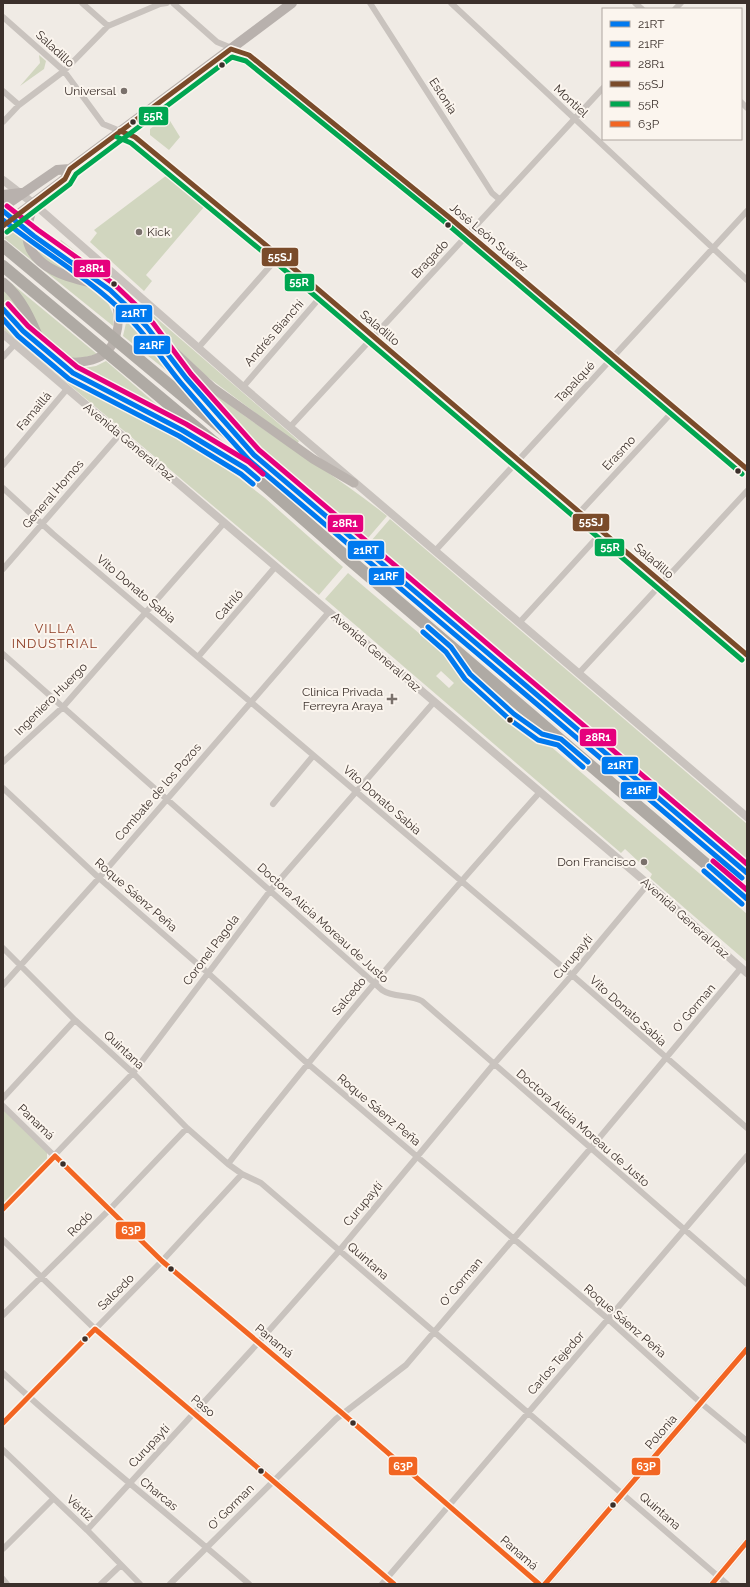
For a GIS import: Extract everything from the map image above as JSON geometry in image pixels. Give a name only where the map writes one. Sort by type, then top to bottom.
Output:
[{"type":"highway","points":[[5,248],[254,455],[747,873]]},
{"type":"highway","points":[[3,266],[245,468],[368,576],[747,899]]},
{"type":"highway","points":[[3,283],[17,298],[47,352],[85,380],[182,430],[245,468]]},
{"type":"highway","points":[[147,327],[186,378],[254,455]]},
{"type":"main road","points":[[3,226],[65,179],[70,169],[292,3]]},
{"type":"main road","points":[[3,207],[21,193],[57,170],[70,169]]},
{"type":"main road","points":[[3,195],[21,193]]},
{"type":"main road","points":[[34,204],[28,223],[27,232],[30,248],[38,258],[56,272],[102,285]]},
{"type":"main road","points":[[3,211],[114,294],[147,327],[213,388],[313,458],[354,483]]},
{"type":"main road","points":[[3,309],[22,331],[47,352],[65,362],[79,363],[90,361],[108,352],[116,337],[119,317],[114,294]]},
{"type":"street","points":[[82,3],[108,26]]},
{"type":"street","points":[[3,122],[19,105],[64,71],[108,26],[160,4],[167,3]]},
{"type":"street","name":"José León Suárez","points":[[173,3],[217,42],[231,49],[249,55],[468,234],[747,468]]},
{"type":"street","name":"Estonia","points":[[370,3],[492,193],[500,200]]},
{"type":"street","name":"Montiel","points":[[451,3],[747,280]]},
{"type":"street","name":"Saladillo","points":[[3,17],[64,71],[103,124],[135,137],[373,336],[747,655]]},
{"type":"street","name":"Bragado","points":[[290,427],[602,89]]},
{"type":"street","points":[[3,91],[19,105]]},
{"type":"street","points":[[3,180],[34,204],[242,387],[747,817]]},
{"type":"street","name":"Tapalqué","points":[[435,551],[747,211]]},
{"type":"street","points":[[198,348],[278,256]]},
{"type":"street","name":"Andrés Bianchi","points":[[242,387],[323,294]]},
{"type":"street","name":"Avenida General Paz","points":[[3,334],[276,566],[487,749],[648,884],[744,971]]},
{"type":"street","points":[[3,358],[15,344]]},
{"type":"street","name":"Famaillá","points":[[3,465],[67,389]]},
{"type":"street","name":"Erasmo","points":[[579,513],[676,408]]},
{"type":"street","name":"General Hornos","points":[[3,569],[120,434]]},
{"type":"street","name":"Vito Donato Sabia","points":[[3,488],[42,524],[147,612],[460,882],[572,975],[665,1059],[747,1128]]},
{"type":"street","points":[[579,673],[747,491]]},
{"type":"street","name":"Ingeniero Huergo","points":[[3,762],[63,707],[224,523]]},
{"type":"street","points":[[519,623],[602,532]]},
{"type":"street","name":"Catriló","points":[[198,657],[276,566]]},
{"type":"street","name":"Combate de los Pozos","points":[[3,985],[99,878],[250,701],[329,612]]},
{"type":"street","name":"Doctora Alicia Moreau de Justo","points":[[3,654],[386,993],[414,998],[422,1002],[747,1284]]},
{"type":"street","name":"Coronel Pagola","points":[[3,1209],[134,1073],[270,891],[434,702]]},
{"type":"street","points":[[273,804],[313,756]]},
{"type":"street","name":"Roque Sáenz Peña","points":[[3,788],[99,878],[208,973],[307,1063],[512,1239],[608,1319],[747,1441]]},
{"type":"street","name":"Salcedo","points":[[228,1164],[307,1063],[374,982],[540,792]]},
{"type":"street","name":"Curupaytí","points":[[87,1530],[258,1343],[339,1251],[493,1065],[572,975],[648,884]]},
{"type":"street","name":"Quintana","points":[[3,948],[75,1020],[134,1073],[187,1128],[228,1164],[242,1174],[261,1184],[624,1494],[727,1584]]},
{"type":"street","name":"O' Gorman","points":[[170,1584],[342,1413],[401,1369],[590,1149],[665,1059],[744,971]]},
{"type":"street","points":[[3,1098],[75,1020]]},
{"type":"street","name":"Panamá","points":[[3,1106],[162,1261],[342,1413],[539,1584]]},
{"type":"street","name":"Rodó","points":[[3,1315],[110,1209],[187,1128]]},
{"type":"street","name":"Carlos Tejedor","points":[[382,1584],[747,1156]]},
{"type":"street","name":"Salcedo","points":[[3,1423],[162,1261],[242,1174]]},
{"type":"street","name":"Paso","points":[[3,1240],[95,1329],[274,1480],[394,1584]]},
{"type":"street","name":"Polonia","points":[[545,1584],[624,1494],[747,1349]]},
{"type":"street","name":"Charcas","points":[[3,1373],[129,1484],[207,1546],[249,1584]]},
{"type":"street","name":"Vértiz","points":[[3,1450],[87,1530],[140,1584]]},
{"type":"street","points":[[3,1549],[53,1499]]},
{"type":"street","points":[[712,1584],[747,1542]]},
{"type":"street","points":[[101,1584],[122,1565]]},
{"type":"street","points":[[3,1579],[7,1584]]},
{"type":"green space","points":[[39,55],[46,61],[44,69],[20,86],[40,63]]},
{"type":"green space","points":[[167,116],[180,137],[169,150],[150,135],[150,129]]},
{"type":"green space","name":"Kick","points":[[167,175],[204,207],[146,275],[152,281],[144,291],[90,242],[97,233],[94,230]]},
{"type":"green space","points":[[15,229],[23,236],[31,256],[105,296],[113,314],[113,326],[4,238]]},
{"type":"green space","points":[[61,240],[86,260],[84,262],[56,245]]},
{"type":"green space","points":[[37,245],[81,275],[67,272],[47,261],[42,257]]},
{"type":"green space","points":[[11,283],[97,354],[82,358],[73,358],[63,355],[54,348],[36,327]]},
{"type":"green space","points":[[3,289],[10,296],[28,325],[26,327],[3,301]]},
{"type":"green space","points":[[140,304],[299,441],[297,444],[205,375],[163,335],[160,328],[139,306]]},
{"type":"green space","points":[[127,313],[191,390],[123,336],[126,323],[124,314]]},
{"type":"green space","points":[[3,316],[42,354],[72,377],[174,433],[218,462],[265,498],[343,567],[319,595],[3,329]]},
{"type":"green space","points":[[176,359],[226,402],[361,496],[387,516],[368,538],[256,444],[212,402]]},
{"type":"green space","points":[[106,361],[175,420],[104,386],[78,369],[96,366]]},
{"type":"green space","points":[[390,519],[747,824],[747,859],[371,541]]},
{"type":"green space","points":[[348,573],[440,651],[515,722],[535,733],[747,914],[747,962],[650,878],[652,874],[625,849],[621,853],[325,599]],"holes":[[[441,671],[454,683],[449,688],[436,676]]]},
{"type":"green space","points":[[3,1108],[47,1151],[47,1160],[3,1204]]},
{"type":"transit line","name":"55SJ","points":[[3,226],[65,179],[70,169],[231,49],[249,55],[450,218],[747,469]]},
{"type":"transit line","name":"55R","points":[[7,232],[70,184],[76,174],[232,57],[246,61],[446,223],[742,474]]},
{"type":"transit line","name":"55SJ","points":[[120,131],[135,137],[279,256],[747,655]]},
{"type":"transit line","name":"55R","points":[[117,137],[131,143],[274,261],[742,660]]},
{"type":"transit line","name":"28R1","points":[[7,206],[114,284],[136,305],[153,323],[191,374],[259,450],[747,864]]},
{"type":"transit line","name":"21RT","points":[[3,211],[34,236],[110,290],[131,310],[147,327],[186,378],[254,455],[747,873]]},
{"type":"transit line","name":"21RF","points":[[3,220],[97,289],[126,315],[148,339],[181,383],[249,460],[742,878]]},
{"type":"transit line","name":"28R1","points":[[8,304],[28,326],[77,367],[186,424],[249,462],[263,474]]},
{"type":"transit line","name":"21RT","points":[[3,309],[23,331],[73,373],[182,430],[245,468],[258,479]]},
{"type":"transit line","name":"21RF","points":[[3,319],[18,336],[69,379],[179,436],[241,474],[253,484]]},
{"type":"transit line","name":"21RT","points":[[428,627],[451,647],[470,674],[514,714],[542,734],[561,739],[588,762]]},
{"type":"transit line","name":"21RF","points":[[423,632],[446,652],[465,679],[509,719],[538,740],[558,745],[583,767]]},
{"type":"transit line","name":"28R1","points":[[713,861],[747,890]]},
{"type":"transit line","name":"21RT","points":[[709,866],[747,899]]},
{"type":"transit line","name":"21RF","points":[[704,871],[742,904]]},
{"type":"transit line","name":"63P","points":[[3,1209],[55,1156],[162,1261],[342,1413],[539,1584]]},
{"type":"transit line","name":"63P","points":[[3,1423],[95,1329],[394,1584]]},
{"type":"transit line","name":"63P","points":[[545,1584],[747,1349]]},
{"type":"transit line","name":"63P","points":[[712,1584],[747,1542]]},
{"type":"place","name":"Universal","points":[[124,91]]},
{"type":"place","name":"Kick","points":[[139,232]]},
{"type":"place","name":"Clinica Privada Ferreyra Araya","points":[[392,699]]},
{"type":"place","name":"Don Francisco","points":[[644,862]]},
{"type":"district","name":"VILLA INDUSTRIAL","points":[[55,636]]}]
